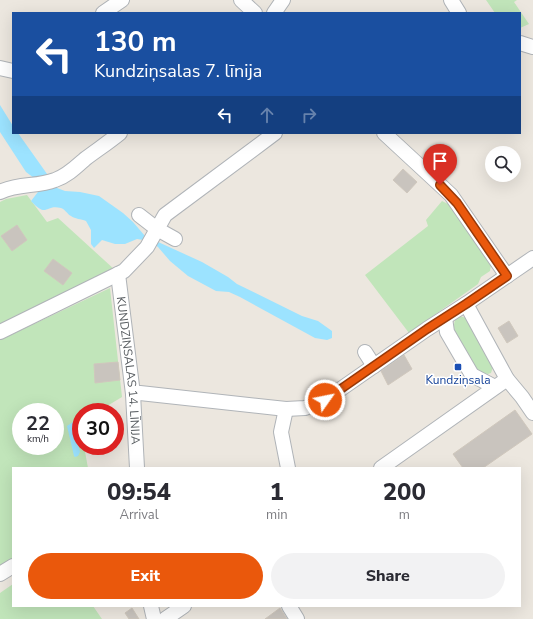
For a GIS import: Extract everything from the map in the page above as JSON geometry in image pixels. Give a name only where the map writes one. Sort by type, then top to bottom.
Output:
[{"type":"street","points":[[105,12],[122,0]]},
{"type":"street","points":[[241,0],[254,12]]},
{"type":"street","points":[[275,12],[283,0]]},
{"type":"street","points":[[451,0],[458,12]]},
{"type":"street","points":[[521,43],[533,47]]},
{"type":"street","points":[[0,68],[12,71]]},
{"type":"street","points":[[4,190],[56,180],[70,172],[119,134]]},
{"type":"street","points":[[0,332],[124,271],[147,247],[164,215],[274,134]]},
{"type":"street","points":[[385,134],[450,195],[507,276]]},
{"type":"street","points":[[139,215],[156,231],[175,239]]},
{"type":"street","points":[[133,394],[140,393],[286,409],[305,408],[325,400],[533,258]]},
{"type":"street","name":"KUNDZIŅSALAS 14. LĪNIJA","points":[[118,274],[133,394],[137,467]]},
{"type":"street","points":[[466,304],[507,378],[533,413]]},
{"type":"street","points":[[445,318],[447,332],[472,375],[495,387]]},
{"type":"street","points":[[365,352],[374,366]]},
{"type":"street","points":[[382,467],[507,378]]},
{"type":"street","points":[[286,409],[281,432],[288,467]]},
{"type":"street","points":[[0,574],[12,567]]},
{"type":"street","points":[[151,607],[154,619]]},
{"type":"street","points":[[165,619],[183,607]]},
{"type":"street","points":[[290,607],[297,619]]},
{"type":"green space","points":[[486,0],[517,0],[514,2],[521,12],[494,12]]},
{"type":"green space","points":[[521,12],[529,24],[521,28]]},
{"type":"green space","points":[[27,195],[47,222],[58,218],[115,270],[0,328],[0,202],[6,199]]},
{"type":"green space","points":[[442,201],[450,205],[491,265],[490,271],[481,277],[478,284],[409,333],[365,275],[428,226],[426,220]]},
{"type":"green space","points":[[110,288],[122,397],[112,403],[72,403],[72,455],[86,455],[88,467],[12,467],[12,564],[0,571],[0,340]]},
{"type":"green space","name":"Kundziņsala","points":[[460,316],[466,318],[493,367],[491,373],[488,374],[479,372],[455,334],[454,322],[456,318]]},
{"type":"green space","points":[[12,585],[12,607],[94,607],[102,619],[0,619],[0,593]]},
{"type":"water","points":[[0,105],[12,124],[12,134],[19,134],[57,188],[65,191],[99,196],[123,213],[145,236],[202,262],[237,284],[302,316],[318,321],[332,331],[332,338],[327,340],[315,338],[240,297],[229,292],[216,291],[188,276],[150,241],[137,239],[125,244],[115,244],[102,240],[94,248],[91,244],[91,230],[86,221],[73,217],[61,208],[56,207],[46,210],[40,209],[31,201],[41,188],[34,178],[26,172],[0,132]]},
{"type":"water","points":[[72,423],[72,447],[67,426]]},
{"type":"building","points":[[403,169],[417,182],[407,193],[393,180]]},
{"type":"building","points":[[17,225],[27,240],[12,251],[1,236]]},
{"type":"building","points":[[53,259],[72,273],[63,285],[44,271]]},
{"type":"building","points":[[509,321],[518,336],[507,343],[498,328]]},
{"type":"building","points":[[404,355],[412,369],[388,385],[381,371]]},
{"type":"building","points":[[118,362],[120,380],[95,383],[94,364]]},
{"type":"building","points":[[515,410],[532,434],[484,467],[462,467],[453,454]]},
{"type":"building","points":[[132,608],[139,619],[129,619],[125,613]]},
{"type":"building","points":[[280,608],[287,619],[265,619]]},
{"type":"place","name":"Kundziņsala","points":[[458,367]]},
{"type":"route","points":[[325,400],[427,329],[507,276],[457,203],[440,185]]}]
